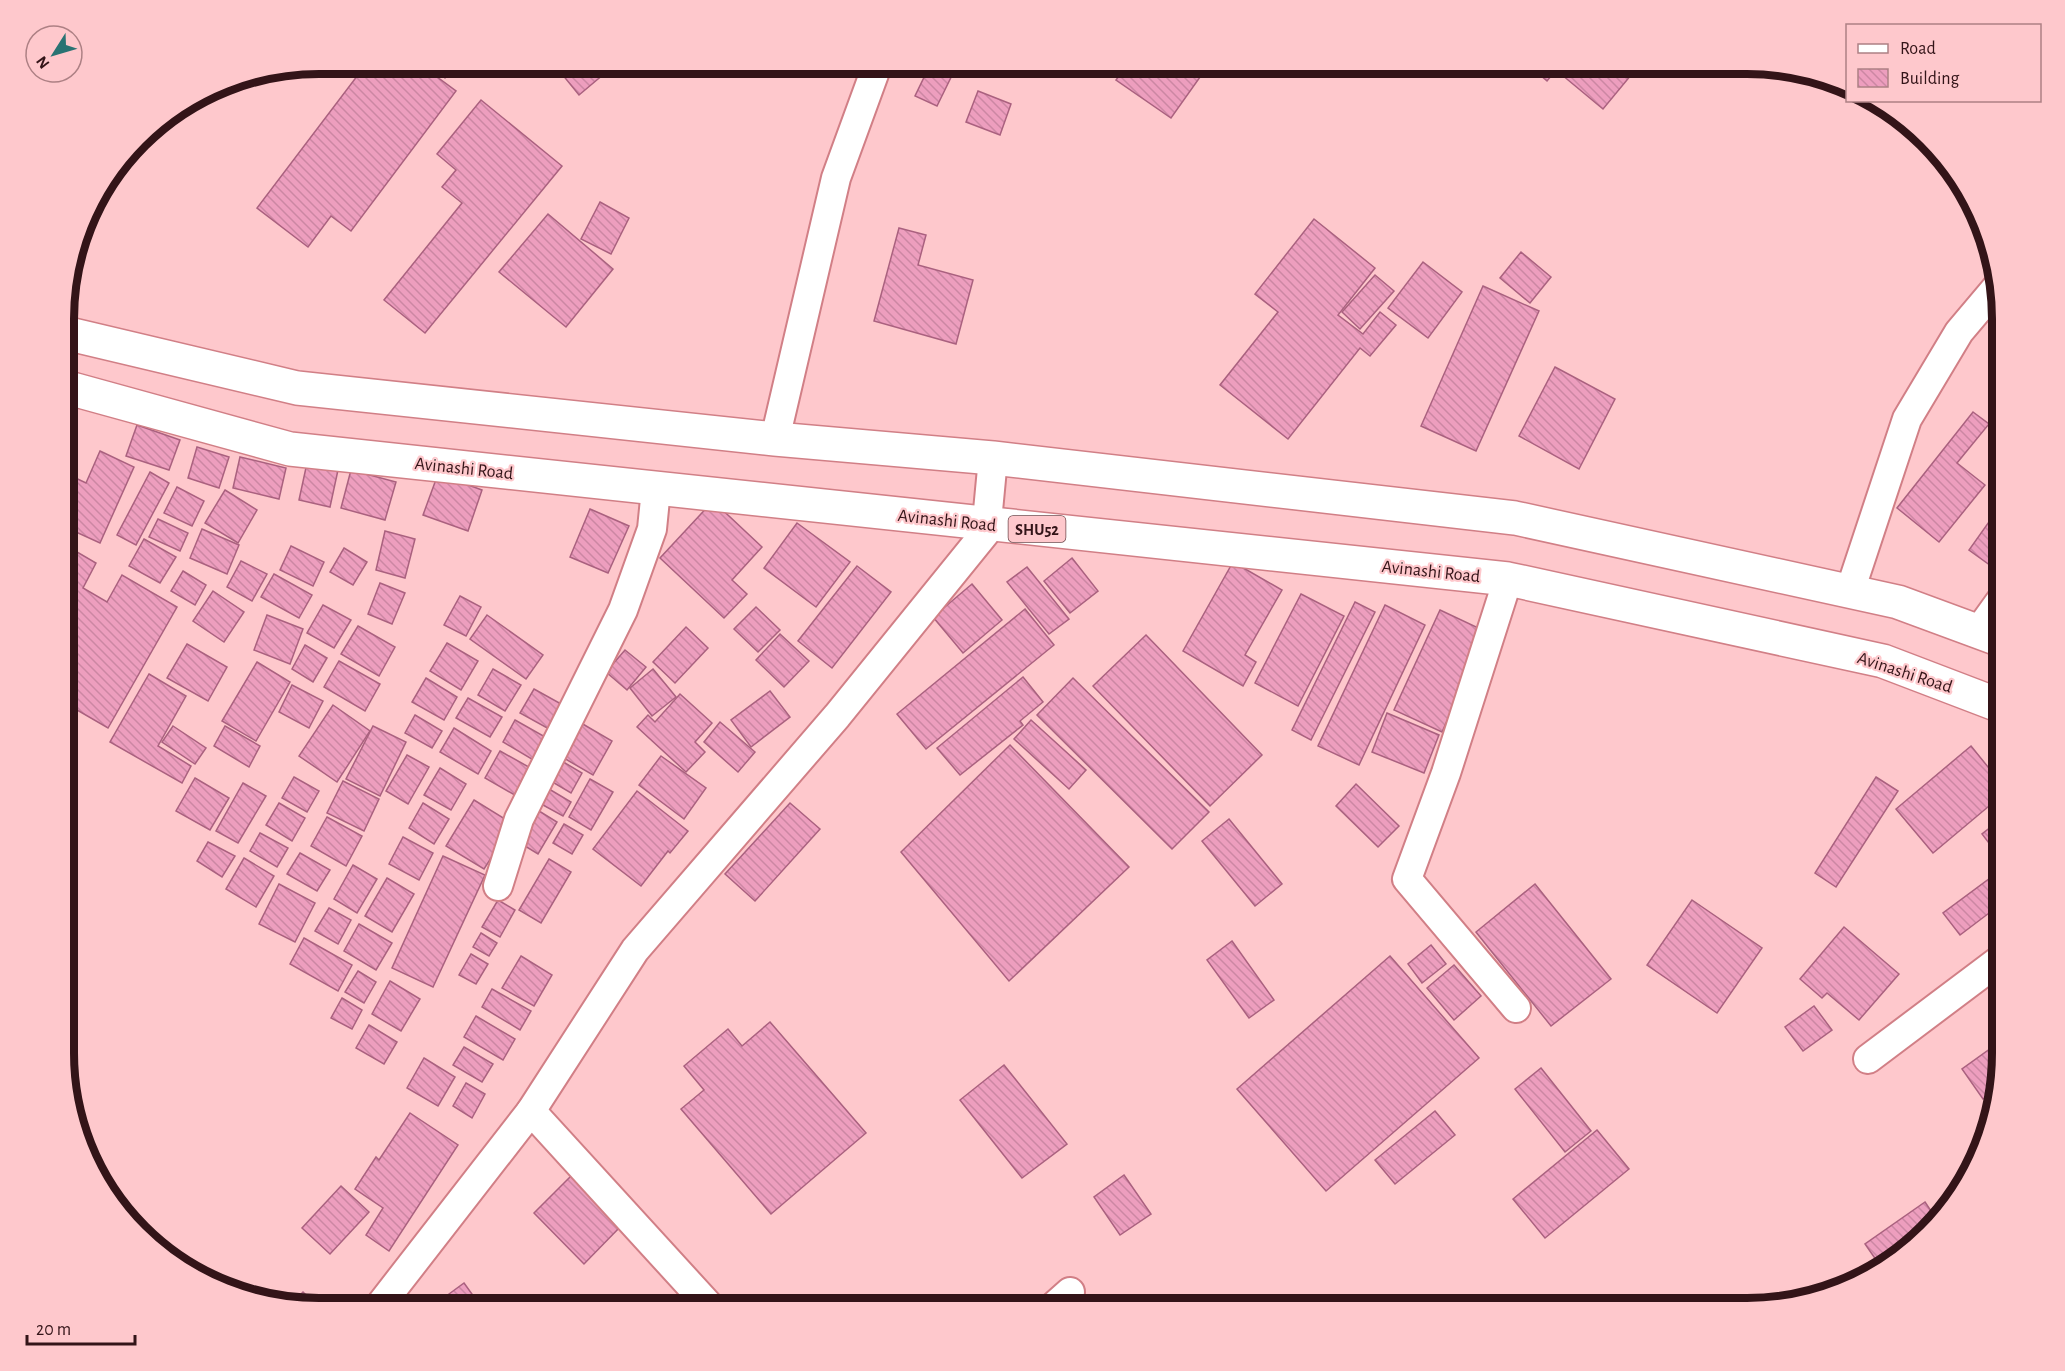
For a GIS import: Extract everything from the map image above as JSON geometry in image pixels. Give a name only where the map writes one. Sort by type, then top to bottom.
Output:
[{"type":"main road","points":[[74,335],[297,388],[775,439],[993,458],[1515,518],[1898,602],[1990,636]]},
{"type":"main road","name":"Avinashi Road","points":[[74,389],[290,449],[1508,579],[1883,661],[1992,703]]},
{"type":"street","points":[[775,439],[836,178],[874,74]]},
{"type":"street","points":[[1850,591],[1907,419],[1959,332],[1990,295]]},
{"type":"street","points":[[386,1298],[531,1111],[635,950],[837,716],[986,532],[993,458]]},
{"type":"street","points":[[498,886],[519,819],[623,610],[652,529],[656,489]]},
{"type":"street","points":[[1508,579],[1446,773],[1407,879],[1516,1008]]},
{"type":"street","points":[[1868,1059],[1992,966]]},
{"type":"street","points":[[531,1111],[702,1298]]},
{"type":"building","points":[[359,74],[433,74],[456,91],[351,231],[331,216],[308,247],[257,208]]},
{"type":"building","points":[[562,74],[604,74],[579,95]]},
{"type":"building","points":[[926,74],[953,74],[937,106],[915,96]]},
{"type":"building","points":[[1120,74],[1202,74],[1171,118],[1116,80]]},
{"type":"building","points":[[1539,74],[1553,74],[1547,81]]},
{"type":"building","points":[[1561,74],[1632,74],[1603,109]]},
{"type":"building","points":[[978,91],[1011,104],[1000,135],[966,122]]},
{"type":"building","points":[[481,100],[562,166],[425,333],[384,300],[462,203],[442,187],[456,170],[437,154]]},
{"type":"building","points":[[600,202],[629,218],[611,254],[581,239]]},
{"type":"building","points":[[548,214],[613,269],[566,327],[499,272]]},
{"type":"building","points":[[1314,219],[1375,268],[1338,315],[1363,334],[1380,312],[1396,325],[1370,356],[1360,348],[1288,439],[1220,385],[1278,312],[1255,294]]},
{"type":"building","points":[[899,228],[926,235],[918,265],[973,280],[956,344],[874,321]]},
{"type":"building","points":[[1521,252],[1551,277],[1530,303],[1500,278]]},
{"type":"building","points":[[1423,262],[1462,292],[1428,338],[1388,308]]},
{"type":"building","points":[[1375,275],[1394,291],[1360,329],[1342,312]]},
{"type":"building","points":[[1483,286],[1539,311],[1476,451],[1421,426]]},
{"type":"building","points":[[1555,367],[1615,399],[1579,469],[1519,436]]},
{"type":"building","points":[[1973,412],[1989,424],[1957,463],[1985,485],[1939,542],[1897,508]]},
{"type":"building","points":[[137,425],[180,440],[169,470],[126,456]]},
{"type":"building","points":[[197,447],[229,457],[219,488],[188,478]]},
{"type":"building","points":[[100,451],[134,467],[100,543],[74,531],[74,477],[86,483]]},
{"type":"building","points":[[240,457],[286,468],[279,499],[233,488]]},
{"type":"building","points":[[307,463],[338,470],[330,507],[299,500]]},
{"type":"building","points":[[351,470],[396,482],[385,520],[341,508]]},
{"type":"building","points":[[150,472],[169,483],[136,545],[117,535]]},
{"type":"building","points":[[438,474],[482,490],[468,531],[423,515]]},
{"type":"building","points":[[177,487],[204,501],[192,526],[164,513]]},
{"type":"building","points":[[225,490],[257,510],[238,543],[205,523]]},
{"type":"building","points":[[713,501],[762,547],[732,580],[747,594],[724,618],[660,558]]},
{"type":"building","points":[[590,509],[629,526],[608,573],[570,557]]},
{"type":"building","points":[[1992,518],[1992,567],[1969,550]]},
{"type":"building","points":[[158,519],[188,533],[180,551],[149,537]]},
{"type":"building","points":[[797,523],[850,562],[816,607],[764,568]]},
{"type":"building","points":[[202,529],[239,545],[227,574],[190,558]]},
{"type":"building","points":[[385,531],[415,539],[405,578],[376,570]]},
{"type":"building","points":[[144,539],[176,557],[160,583],[129,566]]},
{"type":"building","points":[[291,546],[324,562],[313,586],[280,570]]},
{"type":"building","points":[[344,548],[367,562],[353,585],[330,572]]},
{"type":"building","points":[[74,550],[96,563],[83,588],[107,602],[122,575],[177,607],[108,728],[74,708]]},
{"type":"building","points":[[1072,558],[1098,591],[1070,613],[1044,581]]},
{"type":"building","points":[[241,561],[267,574],[252,601],[227,587]]},
{"type":"building","points":[[1233,562],[1282,590],[1245,655],[1256,662],[1243,686],[1183,651]]},
{"type":"building","points":[[857,566],[891,592],[832,668],[798,641]]},
{"type":"building","points":[[1027,567],[1069,619],[1049,634],[1007,582]]},
{"type":"building","points":[[183,571],[206,585],[195,605],[171,591]]},
{"type":"building","points":[[274,574],[312,595],[299,618],[261,597]]},
{"type":"building","points":[[380,583],[405,593],[392,624],[368,614]]},
{"type":"building","points":[[972,584],[1002,620],[963,653],[933,617]]},
{"type":"building","points":[[213,591],[244,612],[224,642],[193,621]]},
{"type":"building","points":[[1301,594],[1344,616],[1298,706],[1255,683]]},
{"type":"building","points":[[460,596],[481,607],[466,636],[444,625]]},
{"type":"building","points":[[1355,602],[1375,612],[1311,740],[1292,730]]},
{"type":"building","points":[[323,605],[351,620],[334,648],[307,633]]},
{"type":"building","points":[[1385,605],[1425,625],[1359,765],[1318,746]]},
{"type":"building","points":[[756,607],[780,630],[758,652],[734,629]]},
{"type":"building","points":[[1025,609],[1054,645],[926,749],[897,714]]},
{"type":"building","points":[[1440,610],[1487,632],[1442,732],[1394,710]]},
{"type":"building","points":[[267,615],[303,629],[290,664],[254,650]]},
{"type":"building","points":[[487,615],[543,655],[526,679],[470,639]]},
{"type":"building","points":[[358,626],[395,647],[379,676],[341,654]]},
{"type":"building","points":[[686,627],[708,648],[675,683],[653,662]]},
{"type":"building","points":[[780,634],[809,661],[784,687],[756,660]]},
{"type":"building","points":[[1146,635],[1262,755],[1210,806],[1093,686]]},
{"type":"building","points":[[447,643],[478,661],[461,690],[430,671]]},
{"type":"building","points":[[187,644],[227,667],[208,701],[167,678]]},
{"type":"building","points":[[305,645],[327,658],[313,682],[292,669]]},
{"type":"building","points":[[625,650],[646,667],[627,690],[606,672]]},
{"type":"building","points":[[339,661],[380,684],[365,711],[324,687]]},
{"type":"building","points":[[257,662],[290,682],[256,741],[222,721]]},
{"type":"building","points":[[493,669],[521,685],[505,711],[478,695]]},
{"type":"building","points":[[653,669],[676,697],[652,716],[630,688]]},
{"type":"building","points":[[149,674],[186,696],[158,746],[191,766],[182,783],[110,742]]},
{"type":"building","points":[[1023,677],[1043,702],[1020,721],[1023,725],[960,775],[937,748]]},
{"type":"building","points":[[426,678],[457,697],[444,720],[412,702]]},
{"type":"building","points":[[1073,678],[1209,812],[1172,849],[1037,715]]},
{"type":"building","points":[[292,685],[323,701],[309,728],[279,712]]},
{"type":"building","points":[[534,689],[563,705],[549,729],[520,713]]},
{"type":"building","points":[[770,691],[790,717],[751,747],[731,720]]},
{"type":"building","points":[[680,694],[712,723],[695,742],[705,752],[686,772],[637,727],[648,715],[655,722]]},
{"type":"building","points":[[468,698],[502,717],[490,737],[456,718]]},
{"type":"building","points":[[333,705],[370,731],[337,782],[299,756]]},
{"type":"building","points":[[1387,713],[1439,735],[1424,773],[1372,752]]},
{"type":"building","points":[[415,715],[442,731],[432,748],[405,733]]},
{"type":"building","points":[[515,720],[547,738],[535,761],[503,742]]},
{"type":"building","points":[[1031,720],[1086,770],[1069,789],[1014,739]]},
{"type":"building","points":[[720,722],[755,752],[738,772],[704,742]]},
{"type":"building","points":[[581,723],[612,741],[593,775],[562,757]]},
{"type":"building","points":[[173,726],[206,748],[195,764],[162,742]]},
{"type":"building","points":[[225,726],[260,746],[249,767],[214,746]]},
{"type":"building","points":[[373,726],[406,742],[380,796],[346,779]]},
{"type":"building","points":[[454,728],[491,751],[478,774],[440,752]]},
{"type":"building","points":[[1010,745],[1129,867],[1009,981],[901,852]]},
{"type":"building","points":[[1971,746],[1992,772],[1992,804],[1933,853],[1896,809]]},
{"type":"building","points":[[500,751],[536,771],[520,798],[485,778]]},
{"type":"building","points":[[407,755],[429,767],[408,804],[386,791]]},
{"type":"building","points":[[661,756],[706,788],[684,819],[639,785]]},
{"type":"building","points":[[560,760],[582,773],[571,793],[549,780]]},
{"type":"building","points":[[440,768],[466,784],[451,810],[424,795]]},
{"type":"building","points":[[294,777],[319,791],[307,812],[282,798]]},
{"type":"building","points":[[1876,777],[1898,791],[1836,887],[1815,873]]},
{"type":"building","points":[[195,778],[229,798],[210,830],[176,811]]},
{"type":"building","points":[[590,779],[613,792],[591,830],[569,817]]},
{"type":"building","points":[[343,781],[379,799],[364,831],[327,813]]},
{"type":"building","points":[[243,783],[266,796],[238,843],[216,831]]},
{"type":"building","points":[[1356,784],[1399,826],[1378,847],[1336,806]]},
{"type":"building","points":[[549,789],[571,802],[563,816],[541,804]]},
{"type":"building","points":[[637,791],[688,831],[670,853],[668,851],[641,886],[593,849]]},
{"type":"building","points":[[474,800],[513,824],[484,869],[446,846]]},
{"type":"building","points":[[279,803],[305,818],[292,841],[266,825]]},
{"type":"building","points":[[423,803],[449,819],[434,844],[409,828]]},
{"type":"building","points":[[790,803],[820,829],[755,901],[725,874]]},
{"type":"building","points":[[539,811],[557,822],[538,854],[520,843]]},
{"type":"building","points":[[327,817],[362,836],[346,866],[311,846]]},
{"type":"building","points":[[1229,819],[1282,884],[1255,906],[1202,841]]},
{"type":"building","points":[[564,824],[583,835],[572,854],[553,843]]},
{"type":"building","points":[[1992,826],[1992,847],[1982,834]]},
{"type":"building","points":[[260,833],[288,848],[277,867],[250,851]]},
{"type":"building","points":[[403,837],[433,853],[419,880],[389,864]]},
{"type":"building","points":[[208,842],[235,856],[222,877],[197,861]]},
{"type":"building","points":[[300,853],[330,870],[317,891],[287,874]]},
{"type":"building","points":[[443,856],[485,875],[433,987],[392,968]]},
{"type":"building","points":[[244,858],[274,876],[256,907],[226,889]]},
{"type":"building","points":[[549,859],[571,872],[541,923],[519,910]]},
{"type":"building","points":[[353,865],[377,879],[357,913],[334,899]]},
{"type":"building","points":[[1992,877],[1992,911],[1960,935],[1943,913]]},
{"type":"building","points":[[387,878],[414,894],[392,932],[365,916]]},
{"type":"building","points":[[279,884],[315,903],[295,942],[259,924]]},
{"type":"building","points":[[1535,884],[1611,979],[1551,1026],[1476,932]]},
{"type":"building","points":[[498,900],[515,910],[500,937],[482,927]]},
{"type":"building","points":[[1692,900],[1762,948],[1717,1013],[1647,965]]},
{"type":"building","points":[[329,908],[351,920],[338,944],[315,931]]},
{"type":"building","points":[[359,924],[392,943],[376,970],[344,951]]},
{"type":"building","points":[[1844,927],[1899,974],[1859,1020],[1827,993],[1822,998],[1800,979]]},
{"type":"building","points":[[481,933],[497,943],[489,956],[473,947]]},
{"type":"building","points":[[304,938],[352,965],[338,991],[290,964]]},
{"type":"building","points":[[1232,941],[1274,1000],[1249,1018],[1207,960]]},
{"type":"building","points":[[1431,945],[1446,964],[1422,983],[1408,964]]},
{"type":"building","points":[[471,954],[488,964],[476,984],[459,975]]},
{"type":"building","points":[[521,956],[552,975],[534,1006],[502,988]]},
{"type":"building","points":[[1390,956],[1479,1058],[1326,1191],[1237,1089]]},
{"type":"building","points":[[1454,965],[1481,996],[1454,1020],[1427,988]]},
{"type":"building","points":[[358,971],[376,982],[364,1003],[345,992]]},
{"type":"building","points":[[390,981],[420,999],[401,1031],[372,1014]]},
{"type":"building","points":[[492,989],[531,1011],[520,1030],[482,1007]]},
{"type":"building","points":[[342,998],[362,1010],[352,1029],[331,1018]]},
{"type":"building","points":[[1814,1006],[1832,1030],[1803,1051],[1785,1027]]},
{"type":"building","points":[[476,1016],[515,1039],[503,1060],[464,1037]]},
{"type":"building","points":[[770,1022],[866,1133],[771,1214],[681,1109],[704,1090],[684,1066],[728,1029],[742,1046]]},
{"type":"building","points":[[369,1025],[397,1042],[384,1064],[356,1048]]},
{"type":"building","points":[[464,1047],[493,1064],[482,1082],[453,1065]]},
{"type":"building","points":[[1992,1047],[1988,1096],[1983,1099],[1962,1069]]},
{"type":"building","points":[[424,1058],[455,1077],[438,1106],[407,1088]]},
{"type":"building","points":[[1004,1065],[1067,1144],[1022,1178],[960,1100]]},
{"type":"building","points":[[1541,1068],[1591,1131],[1565,1152],[1515,1089]]},
{"type":"building","points":[[466,1083],[485,1094],[472,1118],[453,1106]]},
{"type":"building","points":[[1435,1111],[1455,1135],[1395,1184],[1375,1160]]},
{"type":"building","points":[[410,1113],[458,1145],[389,1251],[366,1235],[383,1208],[355,1189],[376,1157],[379,1160]]},
{"type":"building","points":[[1597,1130],[1629,1169],[1545,1238],[1513,1199]]},
{"type":"building","points":[[1124,1175],[1151,1214],[1120,1235],[1094,1197]]},
{"type":"building","points":[[571,1176],[621,1226],[584,1264],[534,1213]]},
{"type":"building","points":[[341,1186],[369,1212],[330,1254],[302,1228]]},
{"type":"building","points":[[1925,1202],[1932,1213],[1908,1237],[1876,1260],[1865,1244]]},
{"type":"building","points":[[464,1283],[475,1298],[444,1298]]},
{"type":"building","points":[[303,1292],[308,1297],[302,1297],[298,1297]]}]
